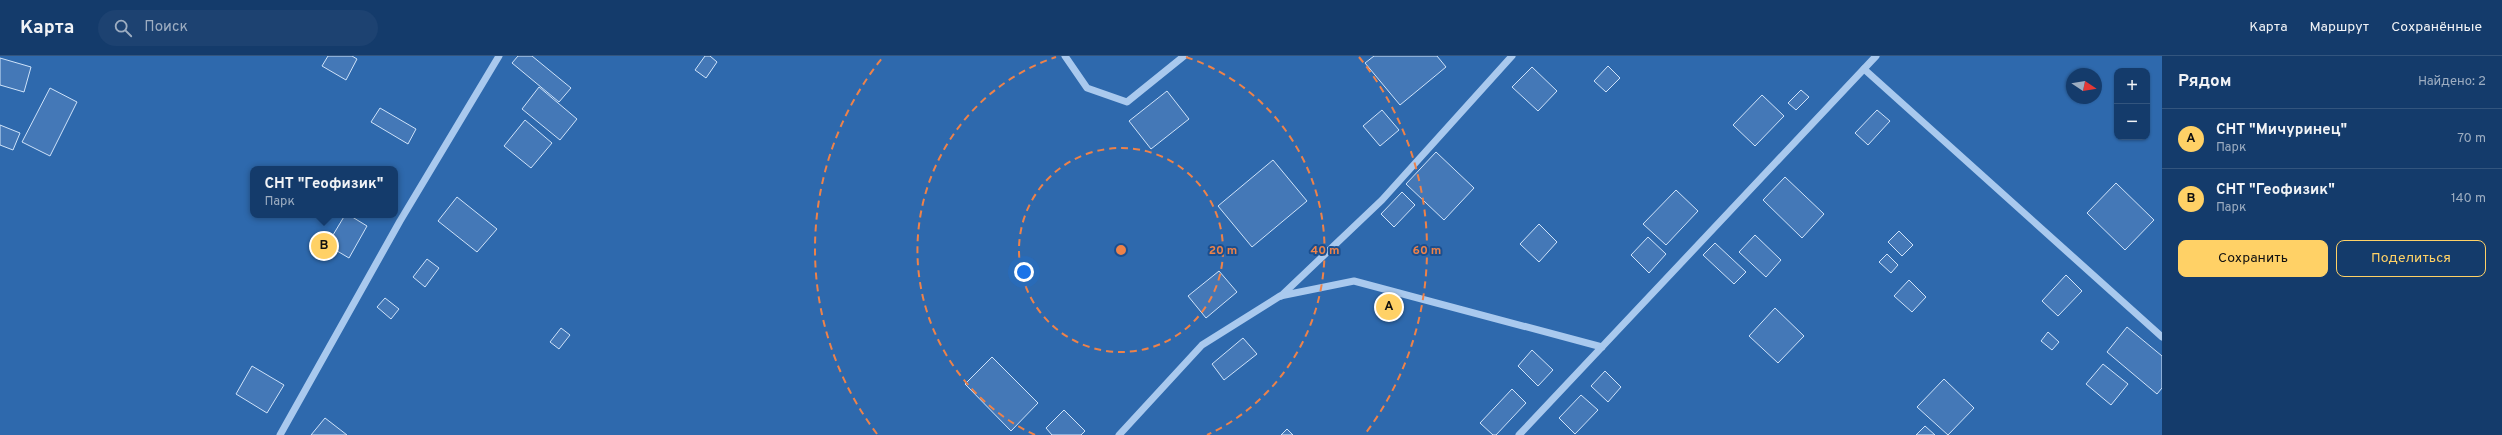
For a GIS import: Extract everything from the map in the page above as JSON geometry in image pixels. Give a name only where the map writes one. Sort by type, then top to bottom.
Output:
[{"type":"street","points":[[280,435],[400,221],[499,56]]},
{"type":"street","points":[[1065,56],[1087,88],[1127,102],[1184,56]]},
{"type":"street","points":[[1119,435],[1202,345],[1280,296],[1382,200],[1512,56]]},
{"type":"street","points":[[1519,435],[1876,56]]},
{"type":"street","points":[[1864,69],[2162,337]]},
{"type":"street","points":[[1280,296],[1354,281],[1602,348]]},
{"type":"shaded area","points":[[0,56],[2162,56],[2162,435],[0,435]]},
{"type":"building","points":[[328,56],[352,56],[357,59],[346,80],[322,66]]},
{"type":"building","points":[[518,56],[532,56],[571,88],[559,102],[512,63]]},
{"type":"building","points":[[705,56],[710,56],[717,62],[706,78],[695,70]]},
{"type":"building","points":[[1374,56],[1437,56],[1446,67],[1400,105],[1365,63]]},
{"type":"building","points":[[0,58],[31,67],[24,92],[0,85]]},
{"type":"building","points":[[1608,66],[1620,78],[1606,92],[1594,81]]},
{"type":"building","points":[[1532,67],[1557,91],[1538,111],[1512,87]]},
{"type":"building","points":[[539,87],[577,119],[560,140],[522,109]]},
{"type":"building","points":[[50,88],[77,102],[50,156],[22,142]]},
{"type":"building","points":[[1801,90],[1809,97],[1796,110],[1788,103]]},
{"type":"building","points":[[1167,91],[1189,119],[1151,149],[1129,121]]},
{"type":"building","points":[[1762,95],[1784,116],[1755,146],[1733,125]]},
{"type":"building","points":[[380,108],[416,129],[408,144],[371,122]]},
{"type":"building","points":[[1382,110],[1399,130],[1380,146],[1363,126]]},
{"type":"building","points":[[1877,110],[1890,121],[1868,145],[1855,133]]},
{"type":"building","points":[[525,120],[552,143],[531,168],[504,146]]},
{"type":"building","points":[[0,125],[20,133],[13,150],[0,145]]},
{"type":"building","points":[[1436,152],[1474,188],[1444,220],[1406,184]]},
{"type":"building","points":[[1273,160],[1307,201],[1252,247],[1218,206]]},
{"type":"building","points":[[1785,177],[1824,214],[1802,238],[1763,200]]},
{"type":"building","points":[[2116,183],[2154,220],[2125,250],[2087,213]]},
{"type":"building","points":[[1676,190],[1698,211],[1666,245],[1643,224]]},
{"type":"building","points":[[1402,192],[1415,205],[1394,227],[1381,214]]},
{"type":"building","points":[[457,197],[497,229],[477,252],[438,221]]},
{"type":"building","points":[[343,218],[354,218],[367,226],[349,258],[327,245]]},
{"type":"building","points":[[1539,224],[1557,242],[1539,262],[1520,244]]},
{"type":"building","points":[[1899,231],[1913,245],[1902,256],[1888,242]]},
{"type":"building","points":[[1755,235],[1781,260],[1766,277],[1739,252]]},
{"type":"building","points":[[1648,237],[1666,254],[1649,273],[1631,255]]},
{"type":"building","points":[[1715,243],[1746,272],[1734,284],[1703,255]]},
{"type":"building","points":[[1887,254],[1898,265],[1891,273],[1879,262]]},
{"type":"building","points":[[427,259],[439,268],[425,287],[413,277]]},
{"type":"building","points":[[1219,271],[1237,292],[1206,318],[1188,296]]},
{"type":"building","points":[[2066,275],[2082,291],[2058,316],[2042,301]]},
{"type":"building","points":[[1909,280],[1926,297],[1912,312],[1894,296]]},
{"type":"building","points":[[385,298],[399,309],[391,319],[377,307]]},
{"type":"building","points":[[1775,308],[1804,336],[1778,363],[1749,336]]},
{"type":"building","points":[[2127,327],[2162,356],[2162,388],[2157,394],[2107,352]]},
{"type":"building","points":[[561,328],[570,335],[559,349],[550,342]]},
{"type":"building","points":[[2048,332],[2059,342],[2052,350],[2041,341]]},
{"type":"building","points":[[1243,338],[1257,354],[1224,380],[1212,364]]},
{"type":"building","points":[[1532,350],[1553,370],[1538,386],[1518,366]]},
{"type":"building","points":[[992,357],[1038,403],[1011,431],[965,384]]},
{"type":"building","points":[[2103,364],[2128,384],[2111,405],[2086,384]]},
{"type":"building","points":[[252,366],[284,385],[267,413],[236,394]]},
{"type":"building","points":[[1605,371],[1621,387],[1608,402],[1591,386]]},
{"type":"building","points":[[1944,379],[1974,408],[1948,435],[1917,407]]},
{"type":"building","points":[[1512,389],[1526,403],[1496,435],[1493,435],[1480,423]]},
{"type":"building","points":[[1581,395],[1598,410],[1575,434],[1559,418]]},
{"type":"building","points":[[1064,410],[1085,431],[1081,435],[1052,435],[1046,428]]},
{"type":"building","points":[[325,418],[347,435],[311,435]]},
{"type":"building","points":[[1925,426],[1935,435],[1916,435]]},
{"type":"building","points":[[1287,429],[1293,435],[1281,435]]},
{"type":"place","name":"СНТ \"Геофизик\"","points":[[324,246]]},
{"type":"place","name":"СНТ \"Мичуринец\"","points":[[1389,307]]}]
